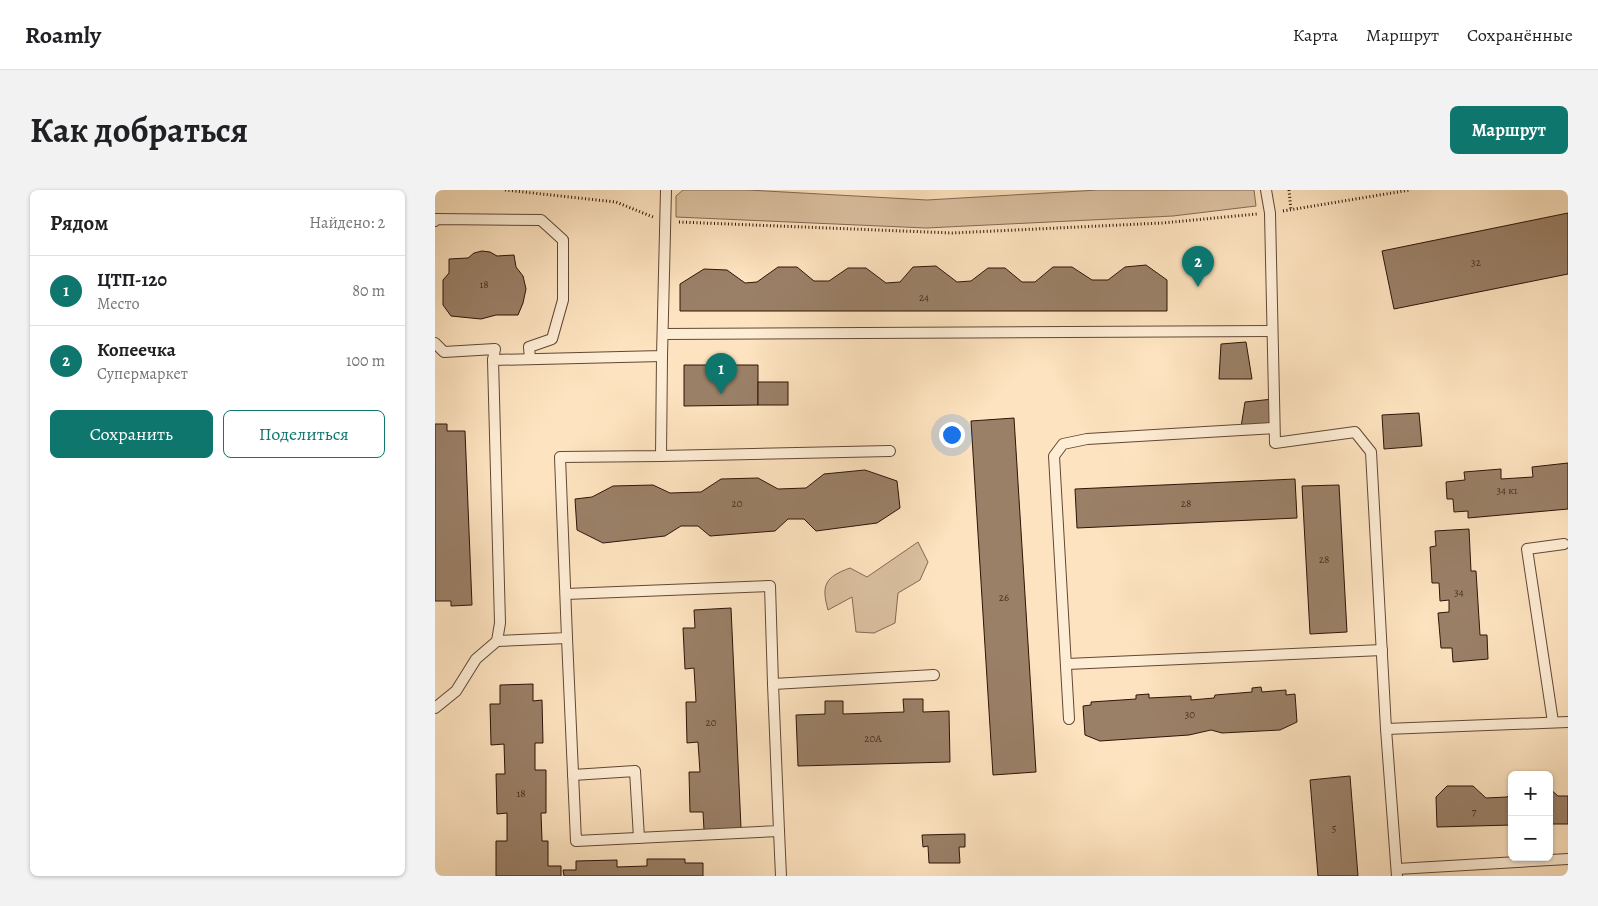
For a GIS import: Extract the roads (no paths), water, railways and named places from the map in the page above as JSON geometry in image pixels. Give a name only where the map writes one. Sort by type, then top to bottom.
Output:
[{"type":"lane","points":[[661,456],[666,190]]},
{"type":"lane","points":[[1266,190],[1270,213],[1275,443],[1355,432],[1371,452],[1386,728],[1397,872],[1568,859]]},
{"type":"lane","points":[[435,221],[436,219],[541,220],[563,240],[563,300],[552,339],[529,346],[529,359]]},
{"type":"lane","points":[[663,334],[1272,331]]},
{"type":"lane","points":[[435,343],[444,352],[495,349],[493,360],[500,623],[497,641]]},
{"type":"lane","points":[[493,360],[662,356]]},
{"type":"lane","points":[[1069,719],[1054,456],[1063,444],[1087,439],[1274,428]]},
{"type":"lane","points":[[779,831],[575,841],[560,457],[889,451]]},
{"type":"lane","points":[[1553,722],[1527,549],[1563,544]]},
{"type":"lane","points":[[566,594],[771,586],[781,876]]},
{"type":"lane","points":[[435,708],[457,691],[476,659],[497,641],[567,638]]},
{"type":"lane","points":[[1067,664],[1382,650]]},
{"type":"lane","points":[[773,684],[934,675]]},
{"type":"lane","points":[[1386,728],[1568,722]]},
{"type":"lane","points":[[573,775],[635,772],[639,838]]},
{"type":"place","name":"Копеечка","points":[[1198,287]]},
{"type":"place","name":"ЦТП-120","points":[[721,394]]}]
